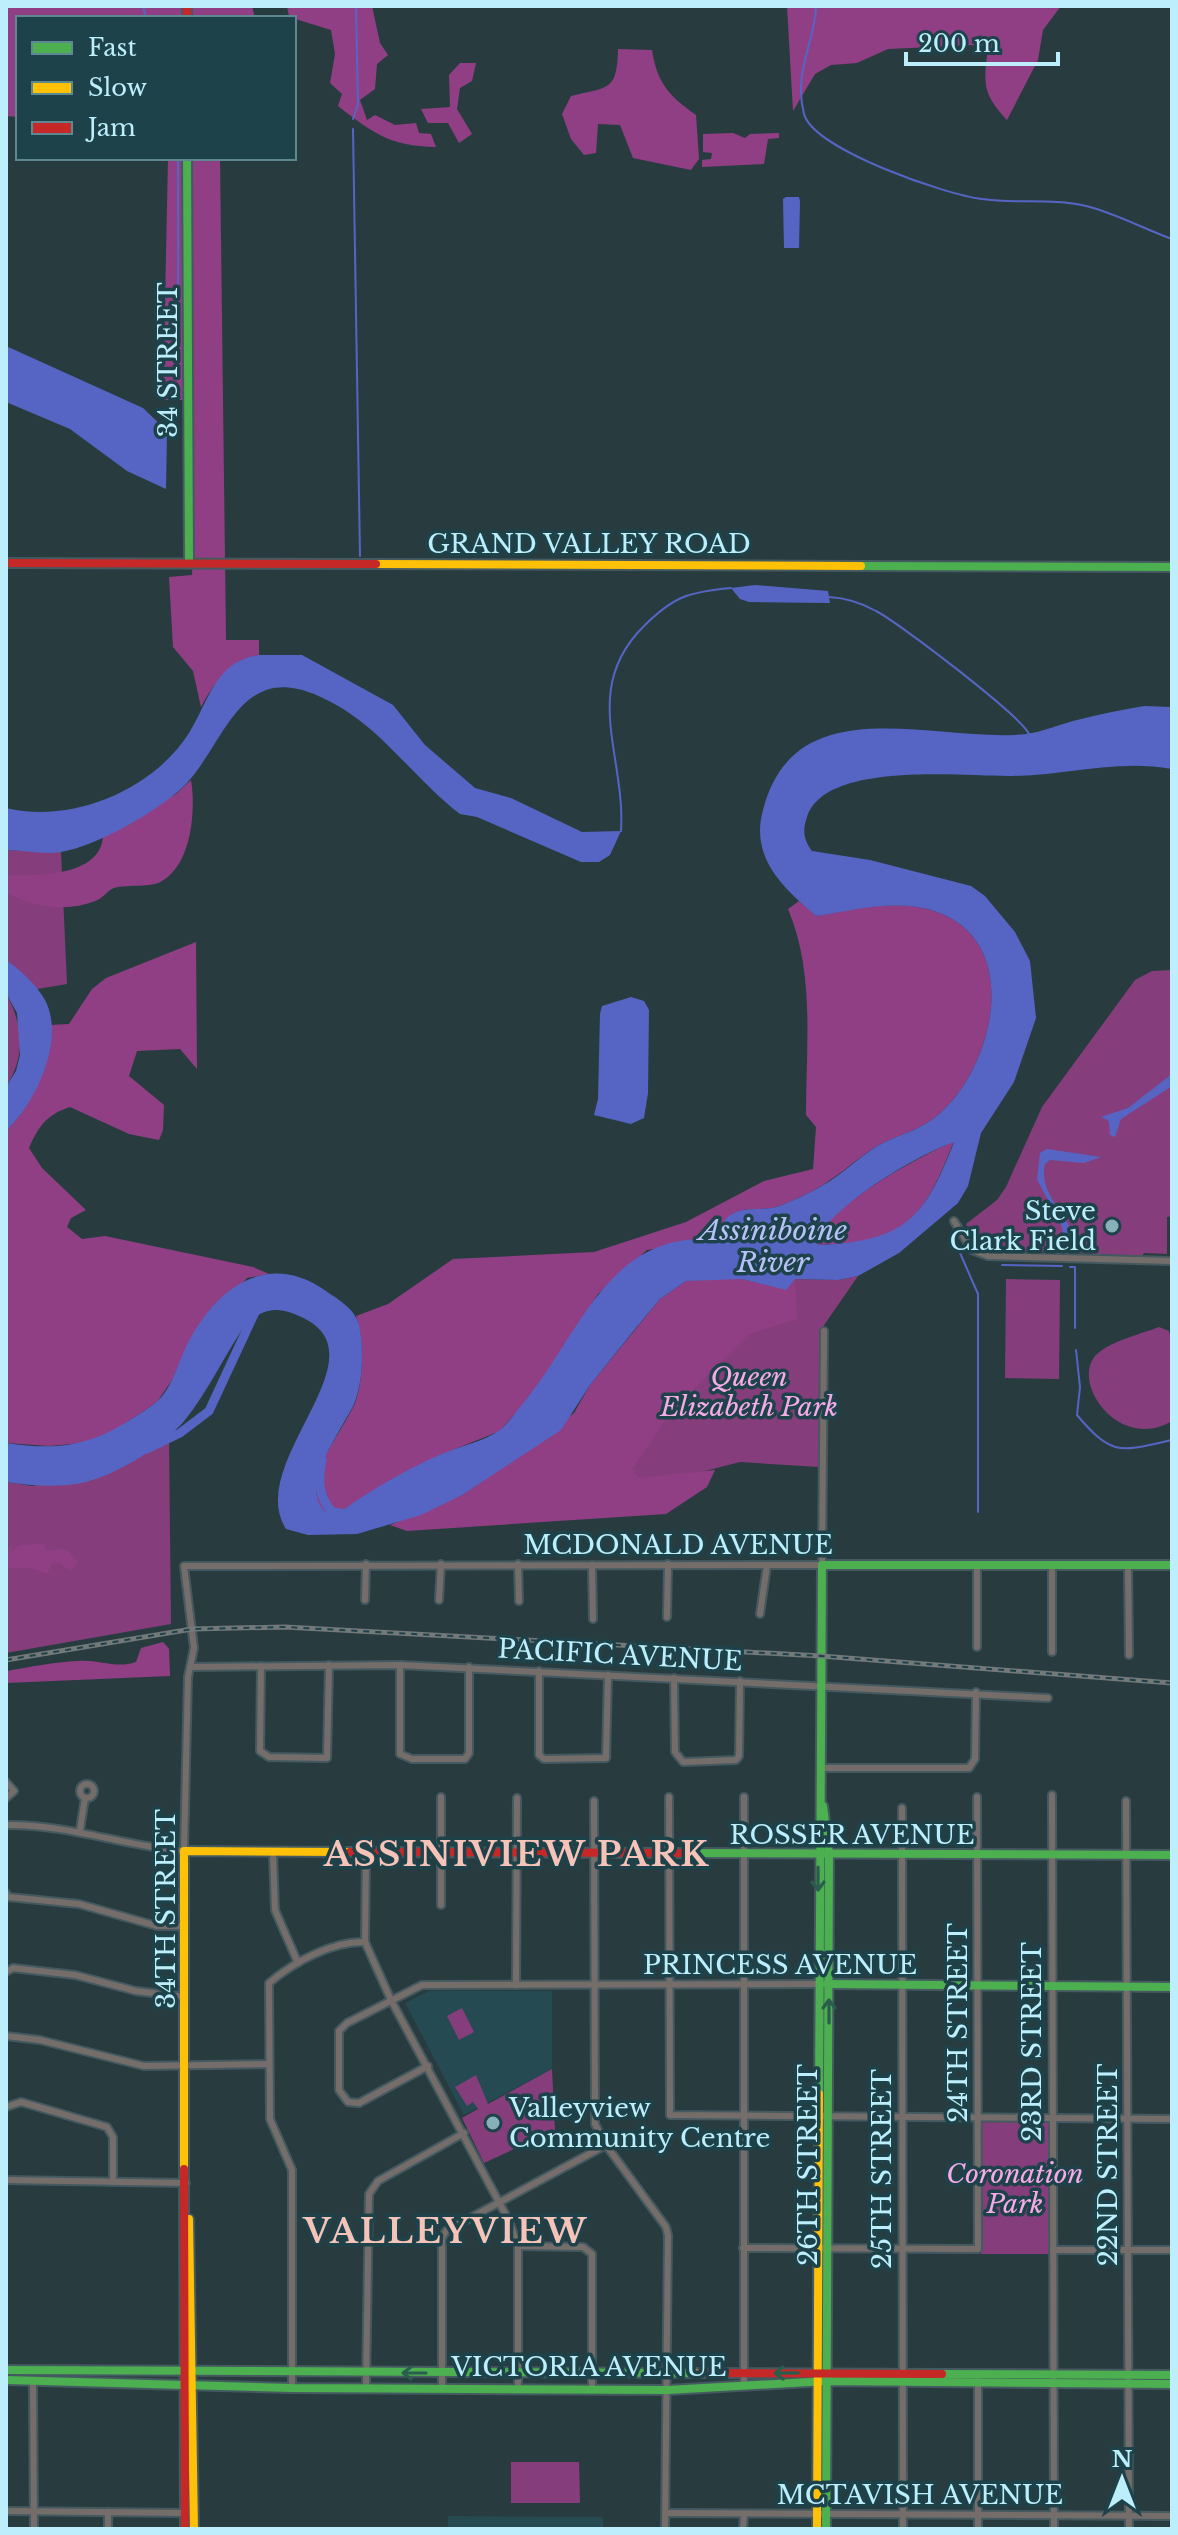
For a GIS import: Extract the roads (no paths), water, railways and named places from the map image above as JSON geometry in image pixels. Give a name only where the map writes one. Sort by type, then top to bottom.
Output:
[{"type":"street","name":"34 STREET","points":[[187,160],[189,562]]},
{"type":"street","name":"GRAND VALLEY ROAD","points":[[6,563],[1172,567]]},
{"type":"street","points":[[954,1221],[972,1250],[988,1256],[1172,1261]]},
{"type":"street","points":[[822,1565],[824,1331]]},
{"type":"street","points":[[365,1600],[366,1564]]},
{"type":"street","points":[[439,1600],[441,1564]]},
{"type":"street","points":[[518,1564],[519,1601]]},
{"type":"street","points":[[667,1617],[668,1564]]},
{"type":"street","points":[[977,1564],[977,1647]]},
{"type":"street","points":[[1052,1564],[1052,1652]]},
{"type":"street","points":[[1128,1564],[1129,1655]]},
{"type":"street","points":[[592,1565],[593,1619]]},
{"type":"street","points":[[760,1614],[767,1565]]},
{"type":"street","name":"26TH STREET","points":[[822,1565],[818,1984],[829,2248],[821,2418],[822,2515],[826,2529]]},
{"type":"street","name":"MCDONALD AVENUE","points":[[184,1566],[1172,1565]]},
{"type":"street","name":"34TH STREET","points":[[184,1566],[192,1628],[184,1851],[189,2513],[185,2529]]},
{"type":"street","points":[[261,1666],[260,1751],[269,1757],[327,1758],[329,1665]]},
{"type":"street","points":[[400,1665],[400,1754],[412,1759],[465,1759],[469,1753],[469,1667]]},
{"type":"street","name":"PACIFIC AVENUE","points":[[190,1667],[469,1667],[1048,1698]]},
{"type":"street","points":[[539,1671],[539,1755],[544,1759],[606,1758],[608,1675]]},
{"type":"street","points":[[674,1678],[675,1752],[683,1762],[736,1760],[739,1756],[740,1681]]},
{"type":"street","points":[[822,1768],[969,1768],[975,1759],[976,1692]]},
{"type":"street","points":[[6,1782],[14,1791],[6,1798]]},
{"type":"street","name":"23RD STREET","points":[[1052,1795],[1054,2529]]},
{"type":"street","points":[[441,1797],[441,1905]]},
{"type":"street","points":[[669,1797],[670,2115],[1172,2119]]},
{"type":"street","points":[[744,1797],[744,2386]]},
{"type":"street","name":"24TH STREET","points":[[902,2249],[978,2249],[977,1797]]},
{"type":"street","points":[[80,1830],[85,1798]]},
{"type":"street","points":[[516,1985],[517,1798]]},
{"type":"street","points":[[594,1801],[595,2124],[606,2145],[666,2227],[668,2390],[665,2529]]},
{"type":"street","name":"22ND STREET","points":[[1126,1801],[1129,2529]]},
{"type":"street","name":"26TH STREET","points":[[822,1802],[829,1854],[829,1984],[818,2248],[822,2377]]},
{"type":"street","name":"25TH STREET","points":[[902,1808],[903,2529]]},
{"type":"street","name":"ROSSER AVENUE","points":[[6,1825],[80,1830],[158,1849],[184,1851],[1172,1855]]},
{"type":"street","points":[[273,1853],[275,1910],[298,1963]]},
{"type":"street","points":[[366,1853],[365,1942],[391,2000],[499,2201],[518,2246],[518,2389]]},
{"type":"street","points":[[6,1893],[8,1897],[79,1904],[157,1926],[184,1926]]},
{"type":"street","points":[[292,2388],[292,2170],[270,2119],[269,1983],[298,1963],[346,1941],[365,1942]]},
{"type":"street","points":[[6,1972],[13,1968],[75,1975],[136,1991],[185,1997]]},
{"type":"street","name":"PRINCESS AVENUE","points":[[428,2066],[359,2103],[348,2102],[341,2096],[339,2031],[347,2023],[422,1985],[1172,1987]]},
{"type":"street","points":[[6,2036],[40,2040],[144,2066],[269,2064]]},
{"type":"street","points":[[6,2107],[21,2102],[107,2127],[113,2137],[113,2182]]},
{"type":"street","points":[[366,2388],[369,2194],[378,2181],[464,2133]]},
{"type":"street","points":[[442,2388],[442,2238],[446,2231],[606,2145]]},
{"type":"street","points":[[6,2180],[187,2186]]},
{"type":"street","points":[[518,2246],[583,2247],[592,2254],[592,2389]]},
{"type":"street","points":[[743,2248],[902,2249]]},
{"type":"street","points":[[1053,2250],[1172,2250]]},
{"type":"street","name":"VICTORIA AVENUE","points":[[6,2370],[33,2376],[111,2383],[292,2372],[744,2373],[822,2377],[1128,2379],[1172,2384]]},
{"type":"street","name":"VICTORIA AVENUE","points":[[1128,2379],[1172,2375]]},
{"type":"street","points":[[33,2376],[34,2529]]},
{"type":"street","name":"VICTORIA AVENUE","points":[[6,2380],[33,2376],[188,2378],[292,2388],[668,2390],[744,2386],[822,2377]]},
{"type":"street","points":[[978,2378],[978,2529]]},
{"type":"street","points":[[6,2511],[189,2513]]},
{"type":"street","points":[[108,2512],[108,2529]]},
{"type":"street","name":"34TH STREET","points":[[189,2513],[194,2529]]},
{"type":"street","name":"MCTAVISH AVENUE","points":[[667,2513],[1172,2516]]},
{"type":"street","points":[[743,2529],[744,2514]]},
{"type":"street","name":"26TH STREET","points":[[817,2529],[822,2515]]},
{"type":"water","points":[[799,197],[799,248],[784,248],[783,199]]},
{"type":"water","points":[[6,346],[143,408],[167,431],[166,489],[127,471],[70,429],[6,402]]},
{"type":"water","points":[[755,585],[828,591],[830,603],[749,602],[740,599],[731,588]]},
{"type":"water","points":[[259,655],[302,655],[393,705],[425,745],[475,788],[511,798],[582,832],[621,831],[610,855],[599,862],[581,862],[477,817],[460,814],[357,719],[314,694],[287,687],[265,690],[247,701],[191,778],[151,812],[75,849],[48,853],[6,850],[6,808],[31,812],[57,811],[109,798],[133,786],[174,753],[223,674],[232,665]]},
{"type":"water","name":"Assiniboine River","points":[[1144,706],[1172,707],[1172,769],[1132,766],[1013,776],[932,774],[868,779],[840,787],[819,799],[807,817],[805,835],[812,851],[870,860],[971,886],[985,896],[1015,932],[1030,961],[1036,1018],[1014,1082],[981,1133],[968,1186],[958,1203],[899,1253],[858,1276],[838,1280],[795,1279],[786,1290],[742,1279],[686,1281],[660,1299],[590,1385],[561,1430],[462,1495],[421,1515],[357,1534],[308,1535],[286,1529],[278,1502],[283,1473],[324,1382],[329,1356],[323,1333],[299,1316],[279,1310],[261,1313],[248,1321],[185,1420],[140,1457],[99,1478],[76,1484],[46,1486],[6,1482],[6,1443],[49,1446],[85,1441],[118,1427],[154,1404],[169,1385],[186,1347],[211,1308],[244,1282],[263,1275],[283,1274],[304,1279],[346,1305],[359,1325],[362,1365],[357,1396],[324,1459],[316,1490],[319,1502],[327,1513],[343,1510],[418,1465],[500,1430],[541,1380],[599,1294],[621,1271],[647,1252],[678,1242],[715,1240],[724,1222],[735,1212],[776,1207],[819,1188],[877,1146],[932,1120],[957,1095],[973,1069],[991,1010],[991,981],[983,953],[967,931],[942,914],[927,909],[879,906],[816,916],[803,905],[772,870],[761,842],[763,810],[780,771],[805,747],[837,734],[873,729],[912,729],[990,735],[1026,734]],"holes":[[[954,1142],[921,1208],[891,1231],[848,1243],[819,1245],[816,1241],[825,1227],[857,1197],[919,1158]]]},
{"type":"water","points":[[6,960],[42,994],[51,1016],[52,1034],[50,1052],[37,1088],[6,1131],[6,1087],[16,1071],[20,1055],[17,1013],[6,993]]},
{"type":"water","points":[[631,997],[644,1001],[649,1010],[648,1093],[644,1118],[631,1124],[594,1115],[598,1099],[602,1006]]},
{"type":"water","points":[[1172,1074],[1172,1086],[1121,1119],[1115,1137],[1110,1135],[1109,1121],[1101,1117],[1128,1108]]},
{"type":"water","points":[[1047,1149],[1101,1157],[1084,1163],[1050,1160],[1045,1164],[1047,1189],[1072,1232],[1074,1242],[1071,1253],[1065,1249],[1062,1227],[1037,1179],[1040,1153]]},
{"type":"waterway","points":[[143,6],[146,16]]},
{"type":"waterway","points":[[353,119],[358,104],[356,6]]},
{"type":"waterway","points":[[816,6],[803,71],[801,99],[804,114],[813,128],[831,142],[855,156],[913,180],[965,196],[1086,206],[1172,239]]},
{"type":"waterway","points":[[353,129],[360,556]]},
{"type":"waterway","points":[[178,160],[178,334]]},
{"type":"waterway","points":[[621,831],[621,803],[610,724],[614,674],[625,650],[644,626],[664,608],[693,594],[731,588]]},
{"type":"waterway","points":[[829,597],[859,603],[889,619],[983,690],[1029,734]]},
{"type":"waterway","points":[[960,1253],[978,1294],[978,1512]]},
{"type":"waterway","points":[[1002,1265],[1062,1266]]},
{"type":"waterway","points":[[1070,1267],[1075,1267],[1075,1328]]},
{"type":"waterway","name":"Assiniboine River","points":[[147,1449],[180,1433],[209,1411],[256,1310]]},
{"type":"waterway","points":[[1076,1350],[1080,1387],[1077,1415],[1089,1429],[1109,1445],[1119,1448],[1172,1440]]},
{"type":"waterway","name":"Assiniboine River","points":[[322,1460],[322,1494],[332,1512],[341,1513]]},
{"type":"railway","points":[[6,1660],[192,1629],[285,1627],[821,1656],[1172,1683]]},
{"type":"place","name":"Steve Clark Field","points":[[1112,1226]]},
{"type":"place","name":"Valleyview Community Centre","points":[[493,2123]]},
{"type":"district","name":"ASSINIVIEW PARK","points":[[517,1854]]},
{"type":"district","name":"VALLEYVIEW","points":[[446,2231]]},
{"type":"park label","name":"Queen Elizabeth Park","points":[[749,1392]]},
{"type":"park label","name":"Coronation Park","points":[[1015,2189]]}]
